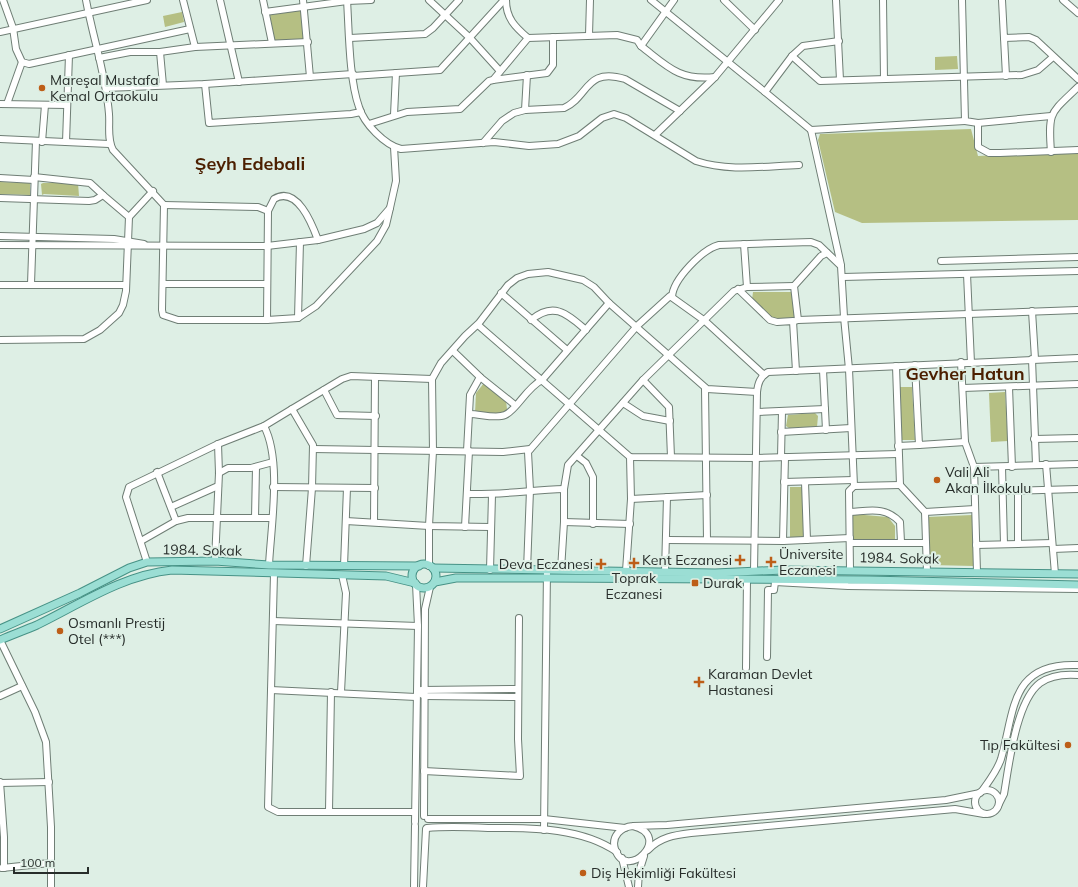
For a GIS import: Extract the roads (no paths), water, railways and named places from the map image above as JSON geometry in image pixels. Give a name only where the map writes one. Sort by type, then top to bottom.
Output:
[{"type":"main road","name":"1984. Sokak","points":[[0,629],[80,593],[129,568],[147,562],[215,561],[306,566],[419,566]]},
{"type":"main road","points":[[164,562],[165,571]]},
{"type":"main road","points":[[415,583],[413,575],[419,566],[431,567],[436,574],[432,584]]},
{"type":"main road","name":"1984. Sokak","points":[[431,567],[527,570],[547,574],[561,570],[715,573],[850,570],[1078,574]]},
{"type":"main road","points":[[0,640],[35,625],[93,596],[138,578],[165,571],[386,576],[415,583],[421,588],[456,578],[547,574],[1078,585]]},
{"type":"street","points":[[3,0],[13,28],[14,42],[22,62],[7,104]]},
{"type":"street","points":[[86,0],[106,88],[109,116],[109,144],[153,191],[164,205],[162,310],[163,315],[166,317],[178,320],[267,320],[298,318],[316,306],[377,241],[386,225],[396,181],[394,147]]},
{"type":"street","points":[[0,32],[147,0]]},
{"type":"street","points":[[183,0],[195,47]]},
{"type":"street","points":[[220,0],[238,82]]},
{"type":"street","points":[[263,0],[272,43]]},
{"type":"street","points":[[347,0],[353,75],[361,112],[369,124],[394,147],[402,149],[494,142],[529,146],[558,144],[579,136],[602,118],[614,114],[626,118],[696,161],[717,167],[799,166]]},
{"type":"street","points":[[266,12],[304,3],[371,0]]},
{"type":"street","points":[[429,0],[470,38],[499,70]]},
{"type":"street","points":[[350,38],[425,34],[459,0]]},
{"type":"street","points":[[505,0],[506,8],[511,21],[528,38]]},
{"type":"street","points":[[106,88],[205,84],[310,76],[440,70],[505,0]]},
{"type":"street","points":[[589,35],[590,0]]},
{"type":"street","points":[[651,0],[811,130],[841,266],[842,277],[849,369],[850,428],[854,483],[849,491],[850,570]]},
{"type":"street","points":[[641,46],[674,0]]},
{"type":"street","points":[[724,0],[755,30]]},
{"type":"street","points":[[655,135],[715,76],[779,0]]},
{"type":"street","points":[[836,0],[840,80]]},
{"type":"street","points":[[883,0],[884,79]]},
{"type":"street","points":[[962,0],[965,121]]},
{"type":"street","points":[[1002,0],[1006,76]]},
{"type":"street","points":[[1063,0],[1078,13]]},
{"type":"street","points":[[304,3],[310,76]]},
{"type":"street","points":[[22,62],[35,63],[190,29]]},
{"type":"street","points":[[492,80],[528,38],[589,35],[617,35],[637,40],[641,46],[679,73],[700,78],[715,76]]},
{"type":"street","points":[[369,124],[407,112],[456,111],[460,109],[489,81],[547,73],[553,65],[553,37]]},
{"type":"street","points":[[1004,38],[1029,37],[1036,40],[1078,79]]},
{"type":"street","points":[[765,92],[792,56],[803,46],[839,41]]},
{"type":"street","points":[[99,58],[130,52],[160,52],[195,47],[230,47],[272,43],[308,42]]},
{"type":"street","points":[[160,52],[163,85]]},
{"type":"street","points":[[66,142],[70,56]]},
{"type":"street","points":[[792,56],[820,81],[1022,76],[1038,70],[1054,57]]},
{"type":"street","points":[[394,116],[396,73]]},
{"type":"street","points":[[525,110],[527,75]]},
{"type":"street","points":[[483,143],[508,116],[525,110],[564,108],[593,82],[604,77],[615,76],[642,87],[680,111]]},
{"type":"street","points":[[205,84],[209,122],[351,114],[361,112]]},
{"type":"street","points":[[1051,152],[1049,128],[1051,116],[1055,109],[1078,87]]},
{"type":"street","points":[[0,104],[67,105]]},
{"type":"street","points":[[32,284],[34,178],[45,105]]},
{"type":"street","points":[[811,130],[965,121],[978,123],[1051,116]]},
{"type":"street","points":[[978,123],[978,147],[989,153],[1078,150]]},
{"type":"street","points":[[0,139],[39,142],[109,144]]},
{"type":"street","points":[[0,178],[34,178],[90,183],[129,217]]},
{"type":"street","points":[[0,340],[84,340],[100,330],[119,313],[123,305],[126,285],[129,217],[153,191]]},
{"type":"street","points":[[0,198],[89,201],[95,200],[103,195]]},
{"type":"street","points":[[267,320],[268,210],[274,199],[278,197],[290,198],[297,201],[312,224],[318,240]]},
{"type":"street","points":[[164,205],[258,207],[268,210]]},
{"type":"street","points":[[0,246],[127,244],[163,246],[267,246],[318,240],[372,226],[390,208]]},
{"type":"street","points":[[0,236],[114,239],[127,244]]},
{"type":"street","points":[[298,318],[300,242]]},
{"type":"street","points":[[672,297],[675,285],[706,250],[719,244],[811,242],[819,245],[841,266]]},
{"type":"street","points":[[744,244],[748,287]]},
{"type":"street","points":[[796,371],[794,286],[821,256],[827,253]]},
{"type":"street","points":[[941,261],[1078,257]]},
{"type":"street","points":[[842,277],[1078,271]]},
{"type":"street","points":[[431,567],[429,526],[433,451],[432,379],[442,363],[478,324],[502,293],[517,278],[528,274],[548,272],[583,280],[594,287],[609,303],[637,326],[705,388],[757,392]]},
{"type":"street","points":[[967,274],[971,363]]},
{"type":"street","points":[[163,284],[267,284]]},
{"type":"street","points":[[0,285],[126,285]]},
{"type":"street","points":[[561,570],[566,470],[577,456],[643,380],[731,294],[748,287],[794,286]]},
{"type":"street","points":[[738,290],[770,320],[776,322],[844,317],[1078,310]]},
{"type":"street","points":[[502,293],[567,350]]},
{"type":"street","points":[[527,570],[530,490],[528,457],[530,449],[637,326],[670,296],[672,297]]},
{"type":"street","points":[[672,297],[705,321],[764,375]]},
{"type":"street","points":[[470,414],[505,415],[529,389],[542,380],[609,303]]},
{"type":"street","points":[[531,320],[543,311],[555,310],[568,316],[586,330]]},
{"type":"street","points":[[1032,311],[1034,359],[1034,439],[1036,465]]},
{"type":"street","points":[[478,324],[568,404],[600,429],[630,457],[757,458],[898,454]]},
{"type":"street","points":[[453,351],[480,377],[515,405]]},
{"type":"street","points":[[754,571],[757,392],[758,382],[768,372],[961,362],[971,363],[1078,358]]},
{"type":"street","points":[[961,362],[965,442],[974,467],[977,572]]},
{"type":"street","points":[[916,365],[919,445]]},
{"type":"street","points":[[896,366],[900,485],[924,512],[927,572]]},
{"type":"street","points":[[823,370],[826,430]]},
{"type":"street","points":[[147,562],[126,497],[129,487],[157,472],[218,444],[264,426],[324,390],[351,376],[432,379]]},
{"type":"street","points":[[374,522],[376,450],[375,377]]},
{"type":"street","points":[[465,526],[470,395],[480,377]]},
{"type":"street","points":[[643,380],[669,407],[671,457]]},
{"type":"street","points":[[963,388],[1078,384]]},
{"type":"street","points":[[1009,387],[1012,466]]},
{"type":"street","points":[[705,388],[707,540]]},
{"type":"street","points":[[324,390],[337,414],[376,416]]},
{"type":"street","points":[[623,403],[643,416],[670,421]]},
{"type":"street","points":[[292,409],[313,445],[312,488],[306,566]]},
{"type":"street","points":[[757,412],[825,409]]},
{"type":"street","points":[[782,411],[781,432],[784,482],[783,540]]},
{"type":"street","points":[[264,426],[270,440],[273,462],[269,565]]},
{"type":"street","points":[[781,432],[850,428]]},
{"type":"street","points":[[1034,439],[1078,438]]},
{"type":"street","points":[[898,446],[965,442]]},
{"type":"street","points":[[215,561],[219,473],[218,444]]},
{"type":"street","points":[[313,449],[518,452],[530,449]]},
{"type":"street","points":[[577,456],[586,463],[593,477],[593,524]]},
{"type":"street","points":[[626,571],[631,499],[630,457]]},
{"type":"street","points":[[219,473],[228,468],[256,467],[273,462]]},
{"type":"street","points":[[1046,464],[1055,574]]},
{"type":"street","points":[[974,467],[1078,464]]},
{"type":"street","points":[[255,518],[256,467]]},
{"type":"street","points":[[1002,467],[1004,544]]},
{"type":"street","points":[[157,472],[176,521]]},
{"type":"street","points":[[784,482],[900,485]]},
{"type":"street","points":[[804,482],[807,540]]},
{"type":"street","points":[[171,508],[218,486]]},
{"type":"street","points":[[273,487],[375,488]]},
{"type":"street","points":[[344,566],[347,488]]},
{"type":"street","points":[[467,494],[492,495],[530,490],[564,489]]},
{"type":"street","points":[[1002,491],[1078,489]]},
{"type":"street","points":[[1018,491],[1018,544]]},
{"type":"street","points":[[490,570],[492,495]]},
{"type":"street","points":[[631,499],[707,495]]},
{"type":"street","points":[[665,572],[667,497]]},
{"type":"street","points":[[924,512],[975,509]]},
{"type":"street","points":[[850,512],[874,511],[891,513],[900,522],[901,542]]},
{"type":"street","points":[[141,541],[176,521],[188,518],[272,518]]},
{"type":"street","points":[[346,521],[429,526],[490,527]]},
{"type":"street","points":[[564,522],[630,524]]},
{"type":"street","points":[[667,540],[850,540],[926,543]]},
{"type":"street","points":[[976,545],[1018,544],[1078,548]]},
{"type":"street","points":[[274,574],[268,807],[278,812],[414,812]]},
{"type":"street","points":[[544,830],[547,574]]},
{"type":"street","points":[[341,692],[346,588],[342,575]]},
{"type":"street","points":[[746,668],[747,579]]},
{"type":"street","points":[[767,657],[768,590],[774,590],[775,582],[848,586],[1078,589]]},
{"type":"street","points":[[414,887],[418,626],[415,583]]},
{"type":"street","points":[[423,887],[427,828],[429,824],[426,818],[424,771],[425,609],[432,584]]},
{"type":"street","points":[[424,771],[520,776],[518,689],[520,618]]},
{"type":"street","points":[[273,621],[418,626]]},
{"type":"street","points":[[0,640],[35,712],[46,742],[49,782],[51,887]]},
{"type":"street","points":[[984,814],[976,806],[976,798],[1000,760],[1014,700],[1032,676],[1050,667],[1078,665]]},
{"type":"street","points":[[622,858],[633,861],[645,854],[661,840],[678,834],[956,809],[984,814],[992,813],[1004,794],[1019,720],[1028,697],[1041,682],[1049,678],[1058,675],[1078,675]]},
{"type":"street","points":[[0,696],[22,686]]},
{"type":"street","points":[[416,694],[425,688],[518,689]]},
{"type":"street","points":[[271,690],[416,694],[425,696],[518,697]]},
{"type":"street","points":[[329,811],[331,692]]},
{"type":"street","points":[[49,782],[0,782],[2,868],[50,863]]},
{"type":"street","points":[[415,824],[419,816],[426,818],[544,819],[625,828],[633,826],[667,826],[941,801],[956,799],[989,790],[996,793],[999,804]]},
{"type":"street","points":[[415,824],[420,830],[427,828],[544,830],[596,840],[617,852],[622,858],[629,887]]},
{"type":"street","points":[[633,826],[643,831],[647,835],[649,846],[639,872],[638,887]]},
{"type":"street","points":[[617,852],[614,843],[615,838],[625,828]]},
{"type":"place","name":"Mareşal Mustafa Kemal Ortaokulu","points":[[42,88]]},
{"type":"place","name":"Vali Ali Akan İlkokulu","points":[[937,480]]},
{"type":"place","name":"Kent Eczanesi","points":[[740,560]]},
{"type":"place","name":"Üniversite Eczanesi","points":[[771,562]]},
{"type":"place","name":"Toprak Eczanesi","points":[[634,563]]},
{"type":"place","name":"Deva Eczanesi","points":[[601,564]]},
{"type":"place","name":"Durak","points":[[695,583]]},
{"type":"place","name":"Osmanlı Prestij Otel (***)","points":[[60,631]]},
{"type":"place","name":"Karaman Devlet Hastanesi","points":[[699,682]]},
{"type":"place","name":"Tıp Fakültesi","points":[[1068,745]]},
{"type":"place","name":"Diş Hekimliği Fakültesi","points":[[583,873]]},
{"type":"district","name":"Şeyh Edebali","points":[[250,163]]},
{"type":"district","name":"Gevher Hatun","points":[[965,373]]}]
